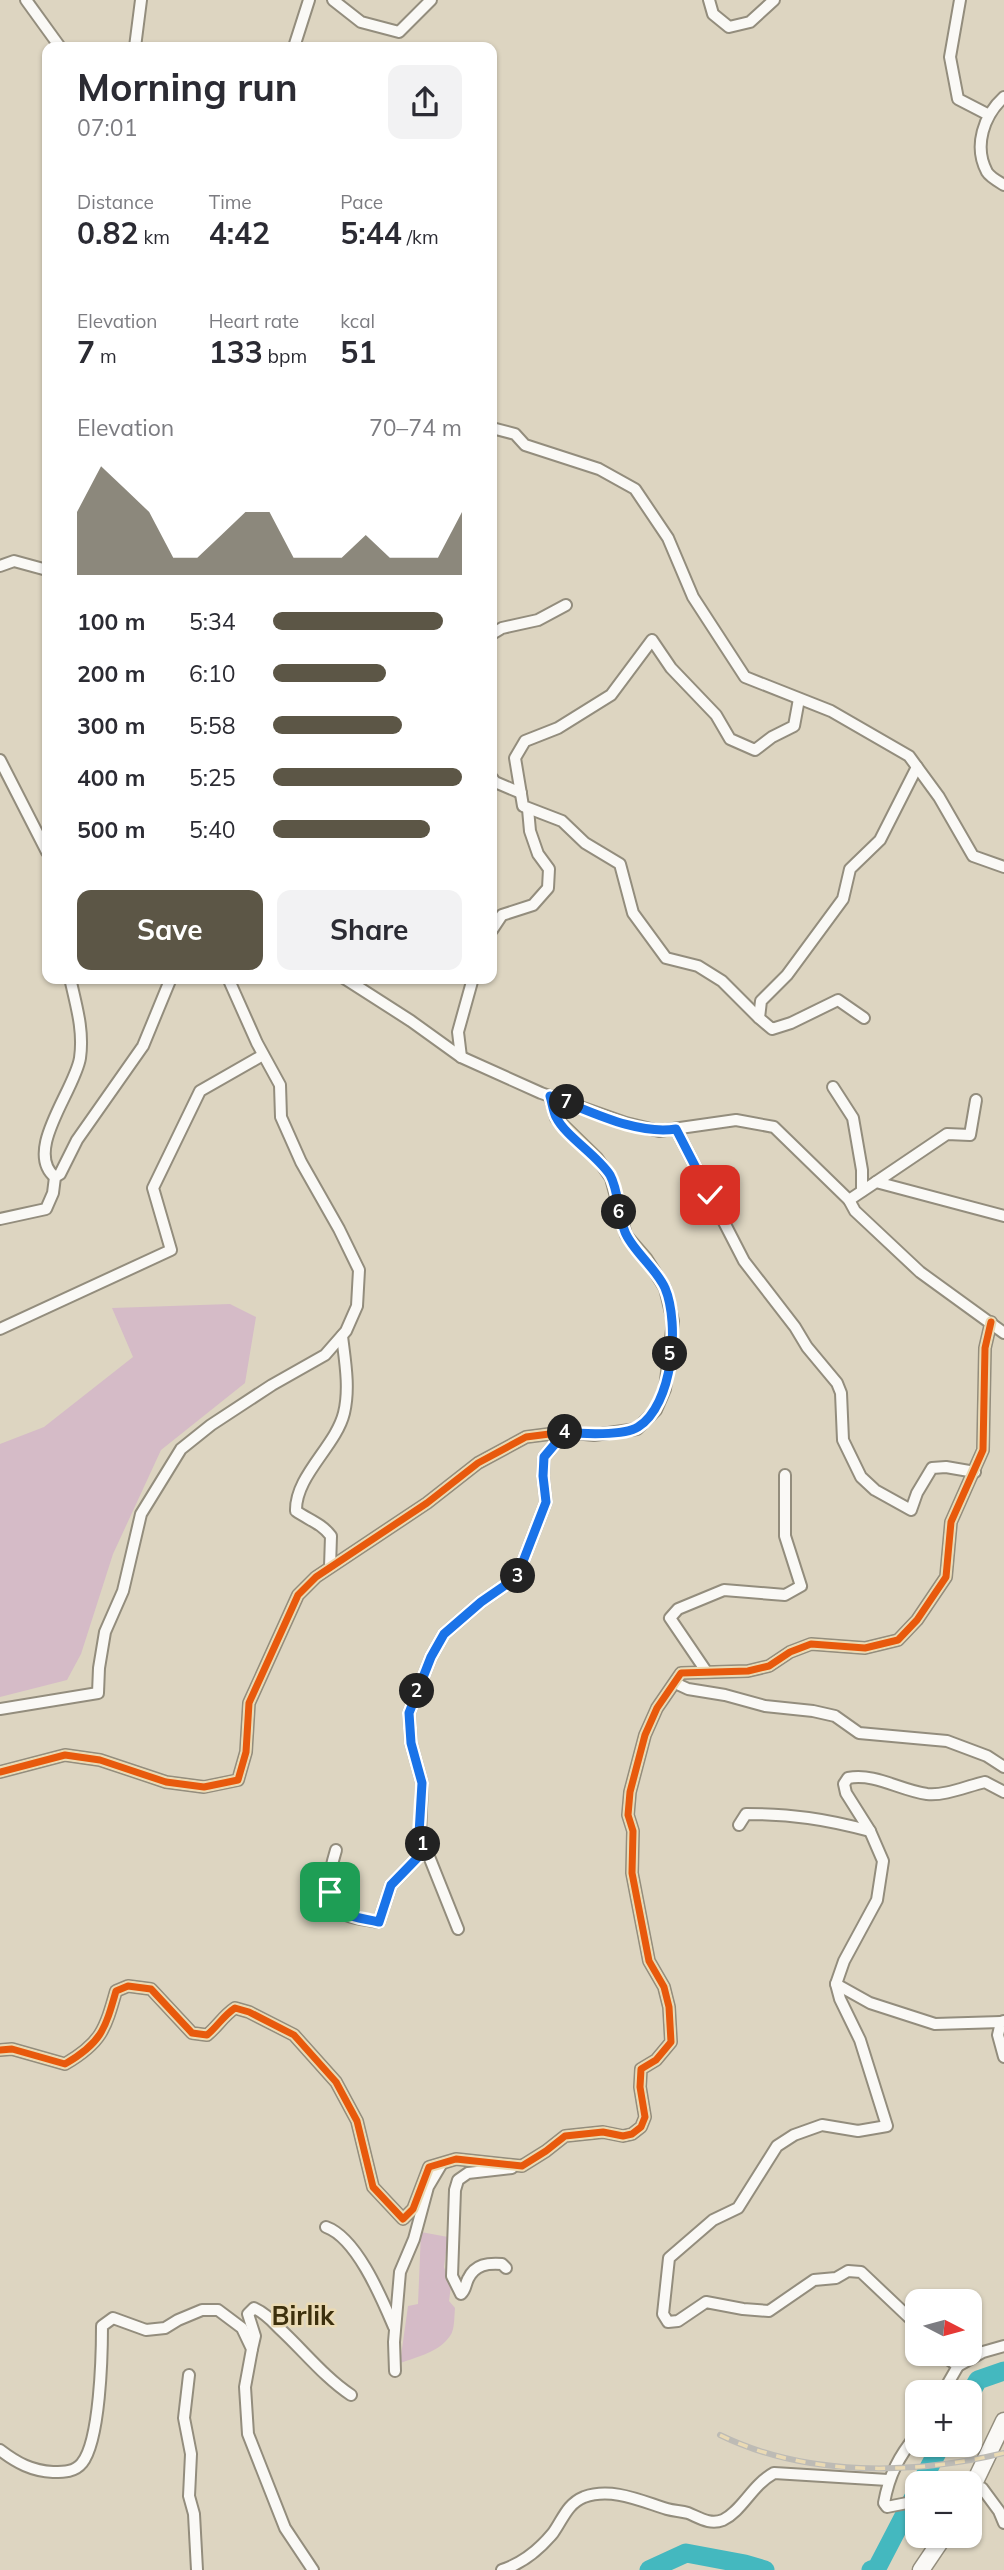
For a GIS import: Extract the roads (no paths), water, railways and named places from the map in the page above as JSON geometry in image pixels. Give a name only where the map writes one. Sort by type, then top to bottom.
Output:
[{"type":"street","points":[[26,0],[56,42]]},
{"type":"street","points":[[136,42],[141,0]]},
{"type":"street","points":[[296,42],[309,0]]},
{"type":"street","points":[[333,0],[361,22],[398,32],[431,0]]},
{"type":"street","points":[[709,0],[713,14],[729,27],[750,22],[774,0]]},
{"type":"street","points":[[960,0],[950,57],[958,99],[989,115]]},
{"type":"street","points":[[1004,97],[982,125],[982,155],[988,174],[1004,185]]},
{"type":"street","points":[[497,429],[515,434],[525,445],[599,469],[635,489],[668,538],[693,597],[745,677],[831,711],[909,756],[939,797],[973,856],[1004,867]]},
{"type":"street","points":[[0,566],[14,561],[42,569]]},
{"type":"street","points":[[497,631],[538,620],[566,605]]},
{"type":"street","points":[[799,699],[794,726],[772,737],[755,750],[730,739],[716,715],[671,668],[652,640],[611,695],[558,728],[525,741],[515,758],[523,806],[562,821],[585,843],[620,864],[633,913],[666,958],[698,966],[722,981],[772,1029],[791,1023],[838,1000],[864,1018]]},
{"type":"street","points":[[0,760],[42,842]]},
{"type":"street","points":[[759,1018],[761,1001],[787,975],[844,899],[850,869],[880,839],[917,767]]},
{"type":"street","points":[[497,783],[521,793]]},
{"type":"street","points":[[497,922],[502,915],[533,905],[548,888],[549,869],[538,854],[530,831],[528,808]]},
{"type":"street","points":[[0,1219],[46,1209],[53,1193],[55,1177],[44,1164],[43,1155],[54,1120],[76,1073],[81,1045],[81,1026],[71,984]]},
{"type":"street","points":[[55,1177],[60,1174],[76,1140],[143,1046],[169,984]]},
{"type":"street","points":[[0,1709],[98,1693],[105,1632],[123,1591],[141,1514],[181,1449],[211,1425],[272,1385],[325,1355],[342,1336],[357,1306],[359,1270],[339,1228],[301,1162],[281,1117],[281,1085],[263,1055],[231,984]]},
{"type":"street","points":[[353,984],[461,1057],[550,1096],[626,1123],[659,1131],[736,1120],[774,1127],[849,1200],[855,1211],[920,1272],[1004,1334]]},
{"type":"street","points":[[461,1057],[458,1032],[471,984]]},
{"type":"street","points":[[0,1329],[171,1250],[153,1188],[200,1091],[263,1055]]},
{"type":"street","points":[[833,1087],[853,1118],[862,1170],[862,1191]]},
{"type":"street","points":[[0,1772],[65,1755],[100,1760],[166,1782],[204,1787],[238,1780],[246,1752],[249,1703],[298,1595],[316,1577],[427,1503],[478,1463],[526,1437],[565,1432],[594,1435],[637,1429],[656,1410],[665,1388],[673,1321],[665,1288],[646,1258],[626,1235],[611,1178],[597,1158],[556,1118],[550,1096]]},
{"type":"street","points":[[849,1200],[947,1134],[970,1135],[976,1100]]},
{"type":"street","points":[[676,1129],[744,1261],[795,1327],[807,1347],[838,1383],[843,1440],[861,1477],[874,1490],[911,1510],[917,1493],[932,1468],[946,1467],[975,1472]]},
{"type":"street","points":[[876,1182],[1004,1216]]},
{"type":"street","points":[[506,2268],[502,2264],[481,2265],[472,2272],[465,2290],[461,2294],[458,2291],[453,2276],[455,2190],[458,2180],[468,2173],[522,2166],[565,2136],[603,2132],[623,2136],[632,2134],[641,2127],[645,2117],[640,2087],[641,2069],[656,2060],[671,2042],[669,2007],[664,1987],[649,1961],[632,1873],[633,1831],[628,1815],[630,1792],[645,1735],[657,1708],[681,1672],[748,1671],[769,1667],[790,1652],[811,1644],[865,1648],[898,1640],[917,1619],[946,1577],[951,1522],[983,1450],[985,1348],[991,1322]]},
{"type":"street","points":[[330,1567],[331,1536],[321,1524],[296,1511],[296,1502],[309,1472],[335,1433],[344,1413],[347,1376],[342,1336]]},
{"type":"street","points":[[458,1930],[419,1834],[422,1783],[411,1743],[409,1713],[431,1657],[444,1634],[481,1602],[517,1577],[546,1502],[544,1457],[565,1432]]},
{"type":"street","points":[[706,1671],[670,1618],[678,1609],[724,1590],[785,1595],[802,1586],[785,1536],[785,1475]]},
{"type":"street","points":[[675,1683],[688,1689],[725,1695],[765,1706],[835,1716],[859,1732],[947,1741],[987,1756],[1004,1767]]},
{"type":"street","points":[[905,2314],[861,2272],[848,2271],[836,2278],[814,2280],[769,2311],[706,2302],[678,2321],[668,2322],[663,2314],[669,2258],[713,2220],[738,2208],[777,2146],[794,2135],[822,2124],[858,2131],[887,2126],[860,2040],[840,1999],[836,1984],[844,1961],[877,1900],[883,1861],[870,1831],[846,1793],[844,1784],[848,1778],[876,1778],[901,1788],[929,1794],[985,1782],[1004,1792]]},
{"type":"street","points":[[738,1825],[746,1814],[774,1814],[811,1817],[870,1831]]},
{"type":"street","points":[[335,1850],[328,1878],[335,1906],[345,1915],[379,1922],[391,1885],[426,1849]]},
{"type":"street","points":[[836,1984],[870,2003],[935,2024],[1002,2022],[998,2035],[1004,2057]]},
{"type":"street","points":[[0,2050],[12,2049],[65,2064],[85,2052],[105,2029],[116,1992],[128,1986],[151,1989],[192,2033],[207,2035],[221,2017],[235,2008],[249,2012],[294,2035],[336,2082],[351,2107],[373,2186],[403,2219],[413,2209],[429,2167],[456,2159],[522,2166]]},
{"type":"street","points":[[395,2371],[400,2272],[414,2239],[428,2187],[441,2165]]},
{"type":"street","points":[[327,2227],[348,2243],[373,2283],[395,2330]]},
{"type":"street","points":[[313,2570],[285,2528],[248,2434],[245,2387],[255,2336],[248,2314],[254,2308],[263,2312],[301,2347],[335,2385],[351,2395]]},
{"type":"street","points":[[0,2450],[34,2471],[67,2472],[81,2465],[90,2451],[94,2431],[102,2356],[102,2326],[113,2318],[146,2330],[165,2328],[202,2310],[218,2310],[242,2328],[251,2349]]},
{"type":"street","points":[[982,2353],[1004,2346]]},
{"type":"street","points":[[950,2380],[958,2366]]},
{"type":"street","points":[[189,2375],[184,2418],[191,2454],[189,2496],[194,2514],[197,2570]]},
{"type":"street","points":[[979,2471],[1004,2421]]},
{"type":"street","points":[[905,2449],[888,2480],[884,2503],[887,2507],[905,2503]]},
{"type":"street","points":[[502,2570],[515,2566],[533,2554],[552,2533],[569,2506],[582,2498],[598,2494],[627,2497],[685,2512],[707,2522],[722,2521],[735,2511],[764,2478],[774,2473],[888,2480]]},
{"type":"street","points":[[982,2488],[999,2511],[1004,2523]]},
{"type":"street","points":[[921,2570],[936,2548]]},
{"type":"waterway","points":[[978,2380],[1004,2371]]},
{"type":"waterway","points":[[927,2471],[935,2457]]},
{"type":"waterway","points":[[871,2570],[877,2568],[905,2514]]},
{"type":"waterway","points":[[649,2570],[686,2553],[765,2570]]},
{"type":"railway","points":[[720,2435],[753,2449],[788,2459],[860,2468],[933,2465],[1004,2453]]},
{"type":"district","name":"Birlik","points":[[303,2315]]}]
